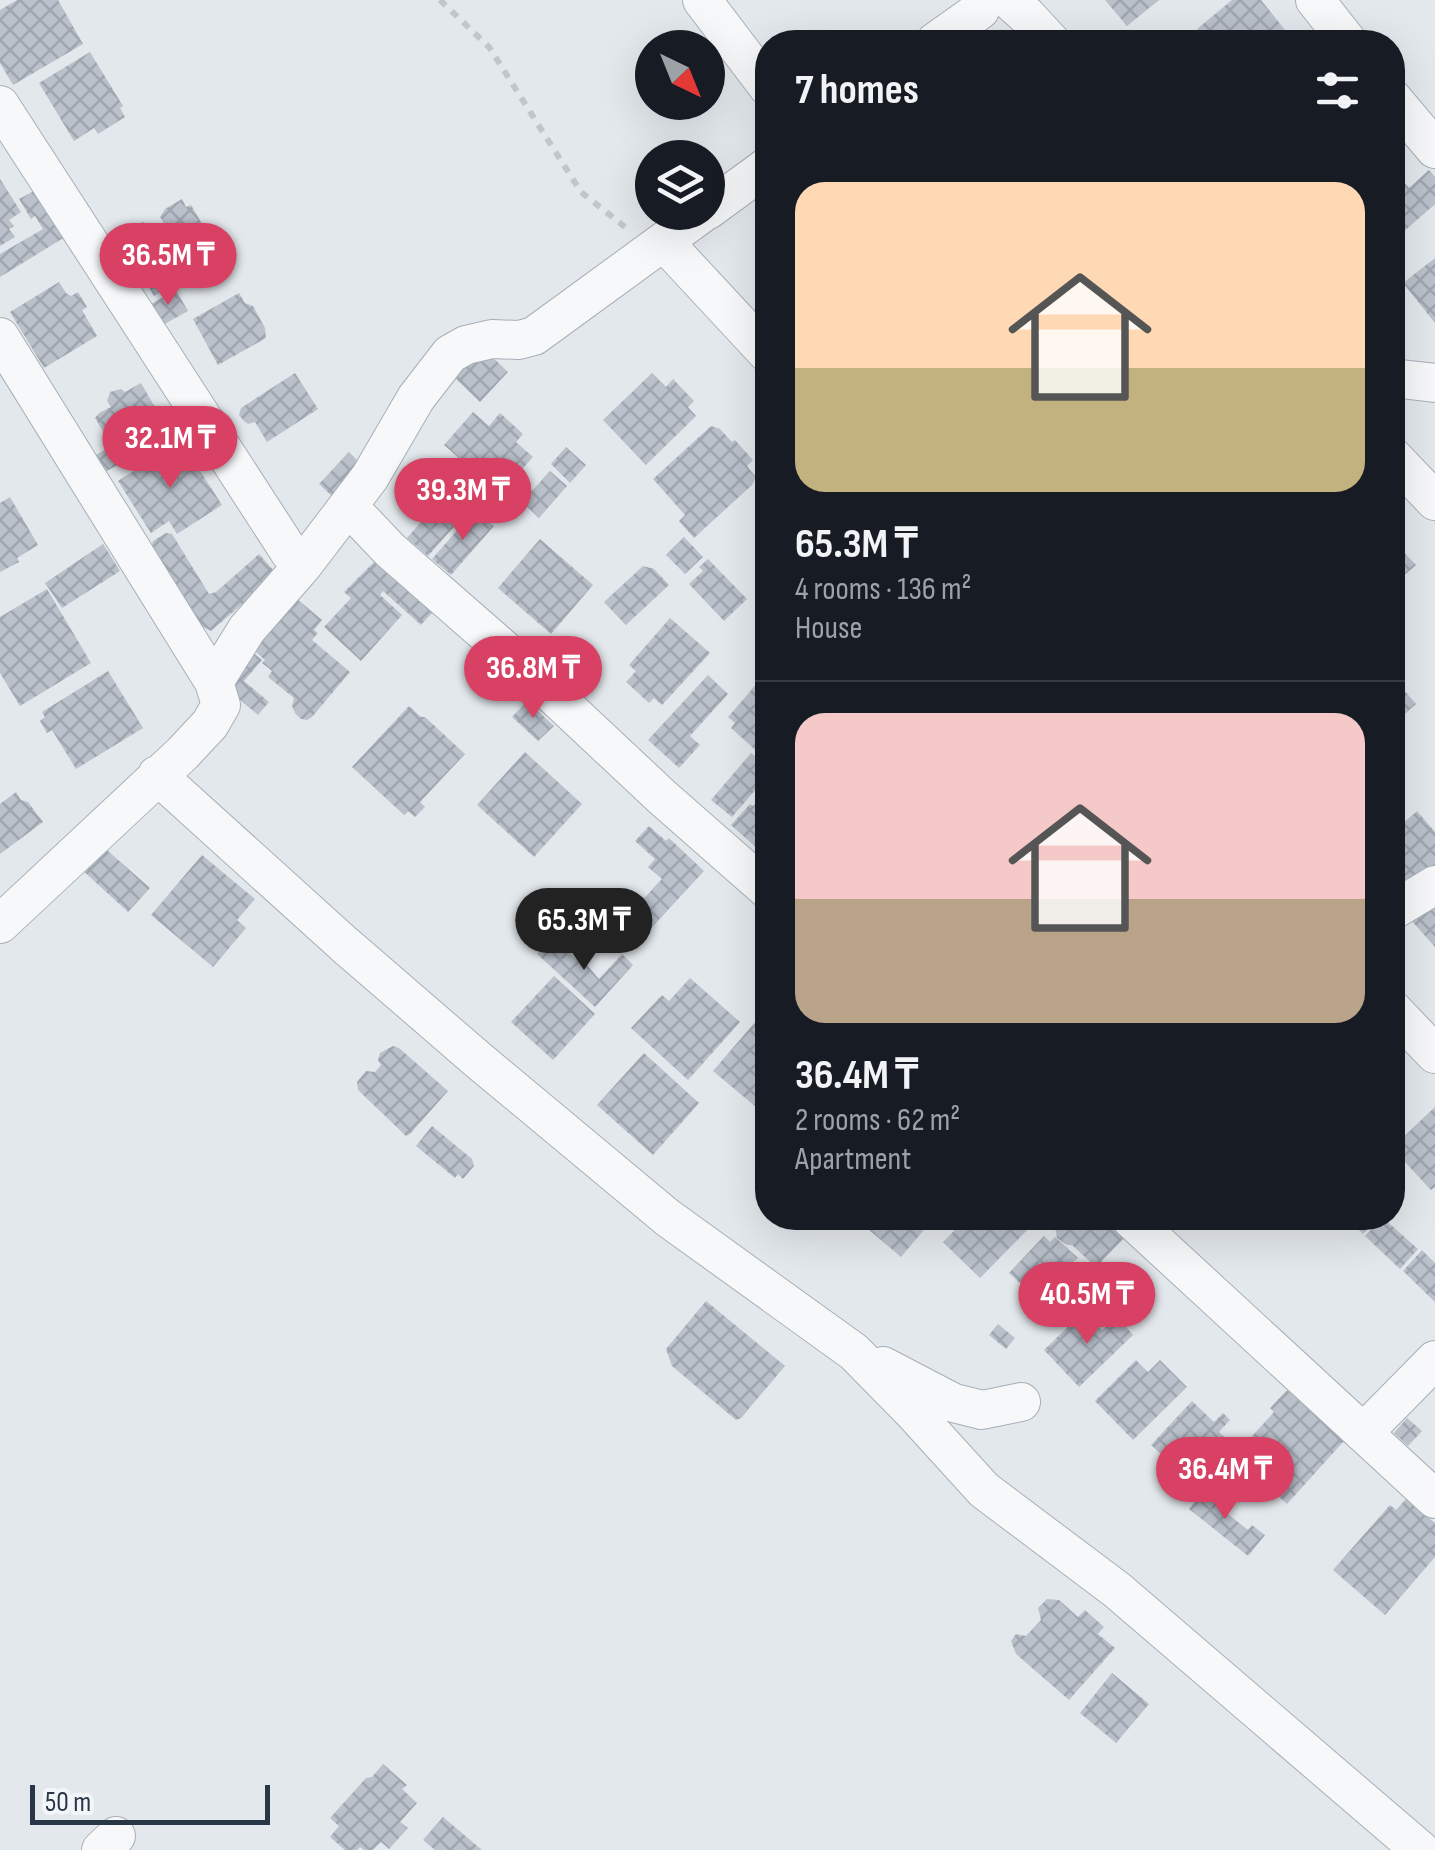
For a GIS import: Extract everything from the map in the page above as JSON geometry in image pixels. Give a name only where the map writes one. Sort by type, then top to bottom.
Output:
[{"type":"street","points":[[702,0],[755,69]]},
{"type":"street","points":[[952,30],[980,10],[982,0]]},
{"type":"street","points":[[1009,0],[1040,30]]},
{"type":"street","points":[[1315,0],[1339,30]]},
{"type":"street","points":[[0,105],[290,553],[303,565]]},
{"type":"street","points":[[1405,114],[1435,150]]},
{"type":"street","points":[[725,197],[755,175]]},
{"type":"street","points":[[214,682],[246,629],[303,565],[370,477],[416,398],[450,354],[466,345],[492,339],[534,336],[680,230]]},
{"type":"street","points":[[658,246],[755,341]]},
{"type":"street","points":[[0,337],[214,682],[221,704],[183,753],[0,924]]},
{"type":"street","points":[[1405,380],[1435,383]]},
{"type":"street","points":[[1405,470],[1435,501]]},
{"type":"street","points":[[348,506],[390,550],[755,879]]},
{"type":"street","points":[[157,776],[345,946],[668,1218],[854,1352],[954,1403],[982,1410]]},
{"type":"street","points":[[1405,903],[1435,885]]},
{"type":"street","points":[[1405,1023],[1435,1054]]},
{"type":"street","points":[[1143,1230],[1435,1499]]},
{"type":"street","points":[[854,1352],[984,1490],[1116,1590],[1420,1850]]},
{"type":"street","points":[[1363,1433],[1435,1360]]},
{"type":"street","points":[[946,1450],[954,1427],[968,1416],[1021,1402]]},
{"type":"path","points":[[440,0],[489,47],[581,192],[658,246]]},
{"type":"building","points":[[17,0],[58,0],[83,44],[13,85],[0,63],[0,10]]},
{"type":"building","points":[[1105,0],[1159,0],[1127,26]]},
{"type":"building","points":[[1232,0],[1261,0],[1285,30],[1198,30]]},
{"type":"building","points":[[90,52],[123,106],[120,108],[125,117],[98,134],[94,128],[74,141],[39,83]]},
{"type":"building","points":[[1429,170],[1435,177],[1435,204],[1405,230],[1405,183],[1409,188]]},
{"type":"building","points":[[0,179],[21,212],[9,220],[15,237],[0,246]]},
{"type":"building","points":[[34,191],[65,237],[0,277],[0,254],[43,229],[35,216],[31,219],[19,199]]},
{"type":"building","points":[[182,199],[186,207],[191,205],[221,256],[154,296],[126,241],[130,228],[143,222],[154,233],[166,226],[160,217],[165,209]]},
{"type":"building","points":[[1435,258],[1435,323],[1405,286]]},
{"type":"building","points":[[59,282],[71,296],[78,292],[87,307],[82,310],[97,336],[44,368],[10,312]]},
{"type":"building","points":[[176,290],[188,311],[161,326],[149,305]]},
{"type":"building","points":[[239,293],[245,303],[253,306],[266,338],[218,365],[193,319]]},
{"type":"building","points":[[483,348],[508,372],[480,402],[455,378]]},
{"type":"building","points":[[295,373],[318,409],[267,442],[255,422],[248,424],[239,415],[241,408]]},
{"type":"building","points":[[652,373],[666,387],[673,379],[694,401],[688,407],[696,416],[646,465],[603,420]]},
{"type":"building","points":[[141,383],[167,428],[125,452],[129,458],[102,474],[92,457],[112,446],[95,418],[111,407],[107,401],[110,392],[125,392]]},
{"type":"building","points":[[473,412],[489,426],[500,413],[523,434],[516,442],[533,457],[497,497],[479,481],[475,485],[484,493],[428,556],[407,538],[463,474],[455,467],[461,460],[444,445]]},
{"type":"building","points":[[711,426],[720,429],[732,442],[735,440],[753,460],[747,466],[755,476],[752,485],[694,538],[679,521],[685,515],[653,479]]},
{"type":"building","points":[[181,441],[222,505],[177,534],[169,521],[151,533],[118,481]]},
{"type":"building","points":[[566,447],[586,465],[570,483],[551,464]]},
{"type":"building","points":[[349,452],[364,467],[334,498],[319,484]]},
{"type":"building","points":[[550,471],[567,486],[539,518],[522,502]]},
{"type":"building","points":[[10,497],[38,545],[0,572],[0,503]]},
{"type":"building","points":[[475,510],[494,526],[451,575],[432,559]]},
{"type":"building","points":[[166,533],[172,534],[209,594],[259,554],[275,576],[211,631],[191,620],[149,556],[153,541]]},
{"type":"building","points":[[684,537],[703,557],[685,574],[666,555]]},
{"type":"building","points":[[540,539],[593,585],[551,634],[498,588]]},
{"type":"building","points":[[103,544],[120,571],[62,608],[45,583]]},
{"type":"building","points":[[1405,554],[1416,565],[1405,575]]},
{"type":"building","points":[[708,559],[747,599],[724,621],[689,584],[703,571],[699,567]]},
{"type":"building","points":[[376,560],[433,612],[421,625],[383,591],[380,595],[402,615],[361,661],[324,627],[351,598],[344,592]]},
{"type":"building","points":[[643,566],[654,569],[669,585],[626,625],[604,602]]},
{"type":"building","points":[[47,589],[91,663],[20,706],[0,673],[0,617]]},
{"type":"building","points":[[291,594],[322,620],[312,640],[350,672],[307,720],[295,713],[294,698],[268,677],[272,671],[248,645]]},
{"type":"building","points":[[670,618],[710,653],[662,705],[654,698],[649,703],[626,682],[636,671],[629,665]]},
{"type":"building","points":[[245,646],[262,660],[244,681],[269,702],[258,715],[217,680]]},
{"type":"building","points":[[108,671],[143,728],[76,769],[52,730],[47,733],[40,721],[45,717],[42,712]]},
{"type":"building","points":[[708,675],[728,694],[690,736],[700,745],[679,768],[648,740]]},
{"type":"building","points":[[755,686],[755,750],[731,728],[735,723],[728,717]]},
{"type":"building","points":[[1405,691],[1416,704],[1405,714]]},
{"type":"building","points":[[527,701],[554,726],[538,741],[512,717]]},
{"type":"building","points":[[409,706],[465,754],[420,802],[425,807],[415,817],[408,811],[404,815],[352,767]]},
{"type":"building","points":[[525,752],[582,804],[534,857],[477,805]]},
{"type":"building","points":[[751,753],[755,756],[755,790],[732,817],[711,800]]},
{"type":"building","points":[[16,792],[43,822],[0,854],[0,804]]},
{"type":"building","points":[[750,804],[755,846],[731,825]]},
{"type":"building","points":[[1417,811],[1435,832],[1435,865],[1405,891],[1405,822]]},
{"type":"building","points":[[649,826],[666,841],[669,838],[704,871],[641,939],[622,922],[662,879],[648,867],[655,859],[635,841]]},
{"type":"building","points":[[100,844],[150,888],[128,912],[79,867]]},
{"type":"building","points":[[202,855],[255,899],[237,920],[246,928],[213,967],[151,915]]},
{"type":"building","points":[[1435,897],[1435,947],[1410,919]]},
{"type":"building","points":[[549,941],[559,951],[563,947],[587,965],[599,979],[622,954],[633,965],[595,1007],[537,954]]},
{"type":"building","points":[[554,976],[595,1014],[553,1060],[511,1022]]},
{"type":"building","points":[[690,978],[740,1022],[688,1080],[631,1028],[662,995],[669,1001]]},
{"type":"building","points":[[755,1022],[755,1106],[713,1071]]},
{"type":"building","points":[[393,1046],[448,1091],[406,1136],[358,1090],[357,1082],[366,1071],[375,1072],[381,1065],[380,1053]]},
{"type":"building","points":[[644,1053],[699,1103],[653,1155],[597,1105]]},
{"type":"building","points":[[1435,1107],[1435,1187],[1431,1190],[1405,1162],[1405,1136]]},
{"type":"building","points":[[432,1126],[472,1159],[474,1166],[463,1179],[458,1174],[455,1178],[416,1146]]},
{"type":"building","points":[[869,1230],[924,1230],[901,1257]]},
{"type":"building","points":[[955,1230],[1027,1230],[980,1278],[943,1242]]},
{"type":"building","points":[[1118,1230],[1125,1237],[1096,1267],[1072,1245],[1057,1238],[1056,1231]]},
{"type":"building","points":[[1371,1230],[1397,1230],[1418,1249],[1400,1269],[1365,1236]]},
{"type":"building","points":[[1044,1236],[1050,1242],[1055,1237],[1078,1258],[1073,1262],[1078,1267],[1044,1305],[1009,1273]]},
{"type":"building","points":[[1422,1250],[1435,1263],[1435,1302],[1403,1271]]},
{"type":"building","points":[[706,1301],[785,1366],[736,1420],[672,1366],[666,1349]]},
{"type":"building","points":[[1084,1311],[1102,1330],[1116,1316],[1133,1335],[1079,1387],[1044,1350]]},
{"type":"building","points":[[998,1324],[1015,1338],[1006,1349],[989,1335]]},
{"type":"building","points":[[1136,1360],[1148,1372],[1160,1360],[1187,1387],[1133,1440],[1095,1401]]},
{"type":"building","points":[[1287,1390],[1344,1441],[1287,1504],[1234,1456],[1274,1412],[1270,1408]]},
{"type":"building","points":[[1192,1401],[1214,1422],[1223,1413],[1230,1420],[1219,1432],[1229,1442],[1191,1482],[1151,1445]]},
{"type":"building","points":[[1407,1418],[1422,1431],[1408,1446],[1394,1433]]},
{"type":"building","points":[[1206,1486],[1226,1502],[1224,1511],[1248,1530],[1252,1525],[1265,1535],[1248,1556],[1189,1509]]},
{"type":"building","points":[[1406,1499],[1435,1523],[1435,1557],[1385,1615],[1333,1570],[1390,1505],[1396,1510]]},
{"type":"building","points":[[1047,1599],[1059,1600],[1078,1617],[1085,1610],[1104,1627],[1098,1634],[1115,1648],[1069,1700],[1016,1654],[1011,1641],[1016,1634],[1026,1636],[1041,1620],[1038,1608]]},
{"type":"building","points":[[1112,1673],[1149,1704],[1116,1743],[1080,1713]]},
{"type":"building","points":[[383,1764],[407,1785],[402,1789],[417,1803],[400,1822],[408,1828],[389,1849],[381,1842],[373,1850],[345,1850],[330,1837],[339,1826],[330,1818]]},
{"type":"building","points":[[443,1817],[482,1850],[435,1850],[423,1840]]}]
